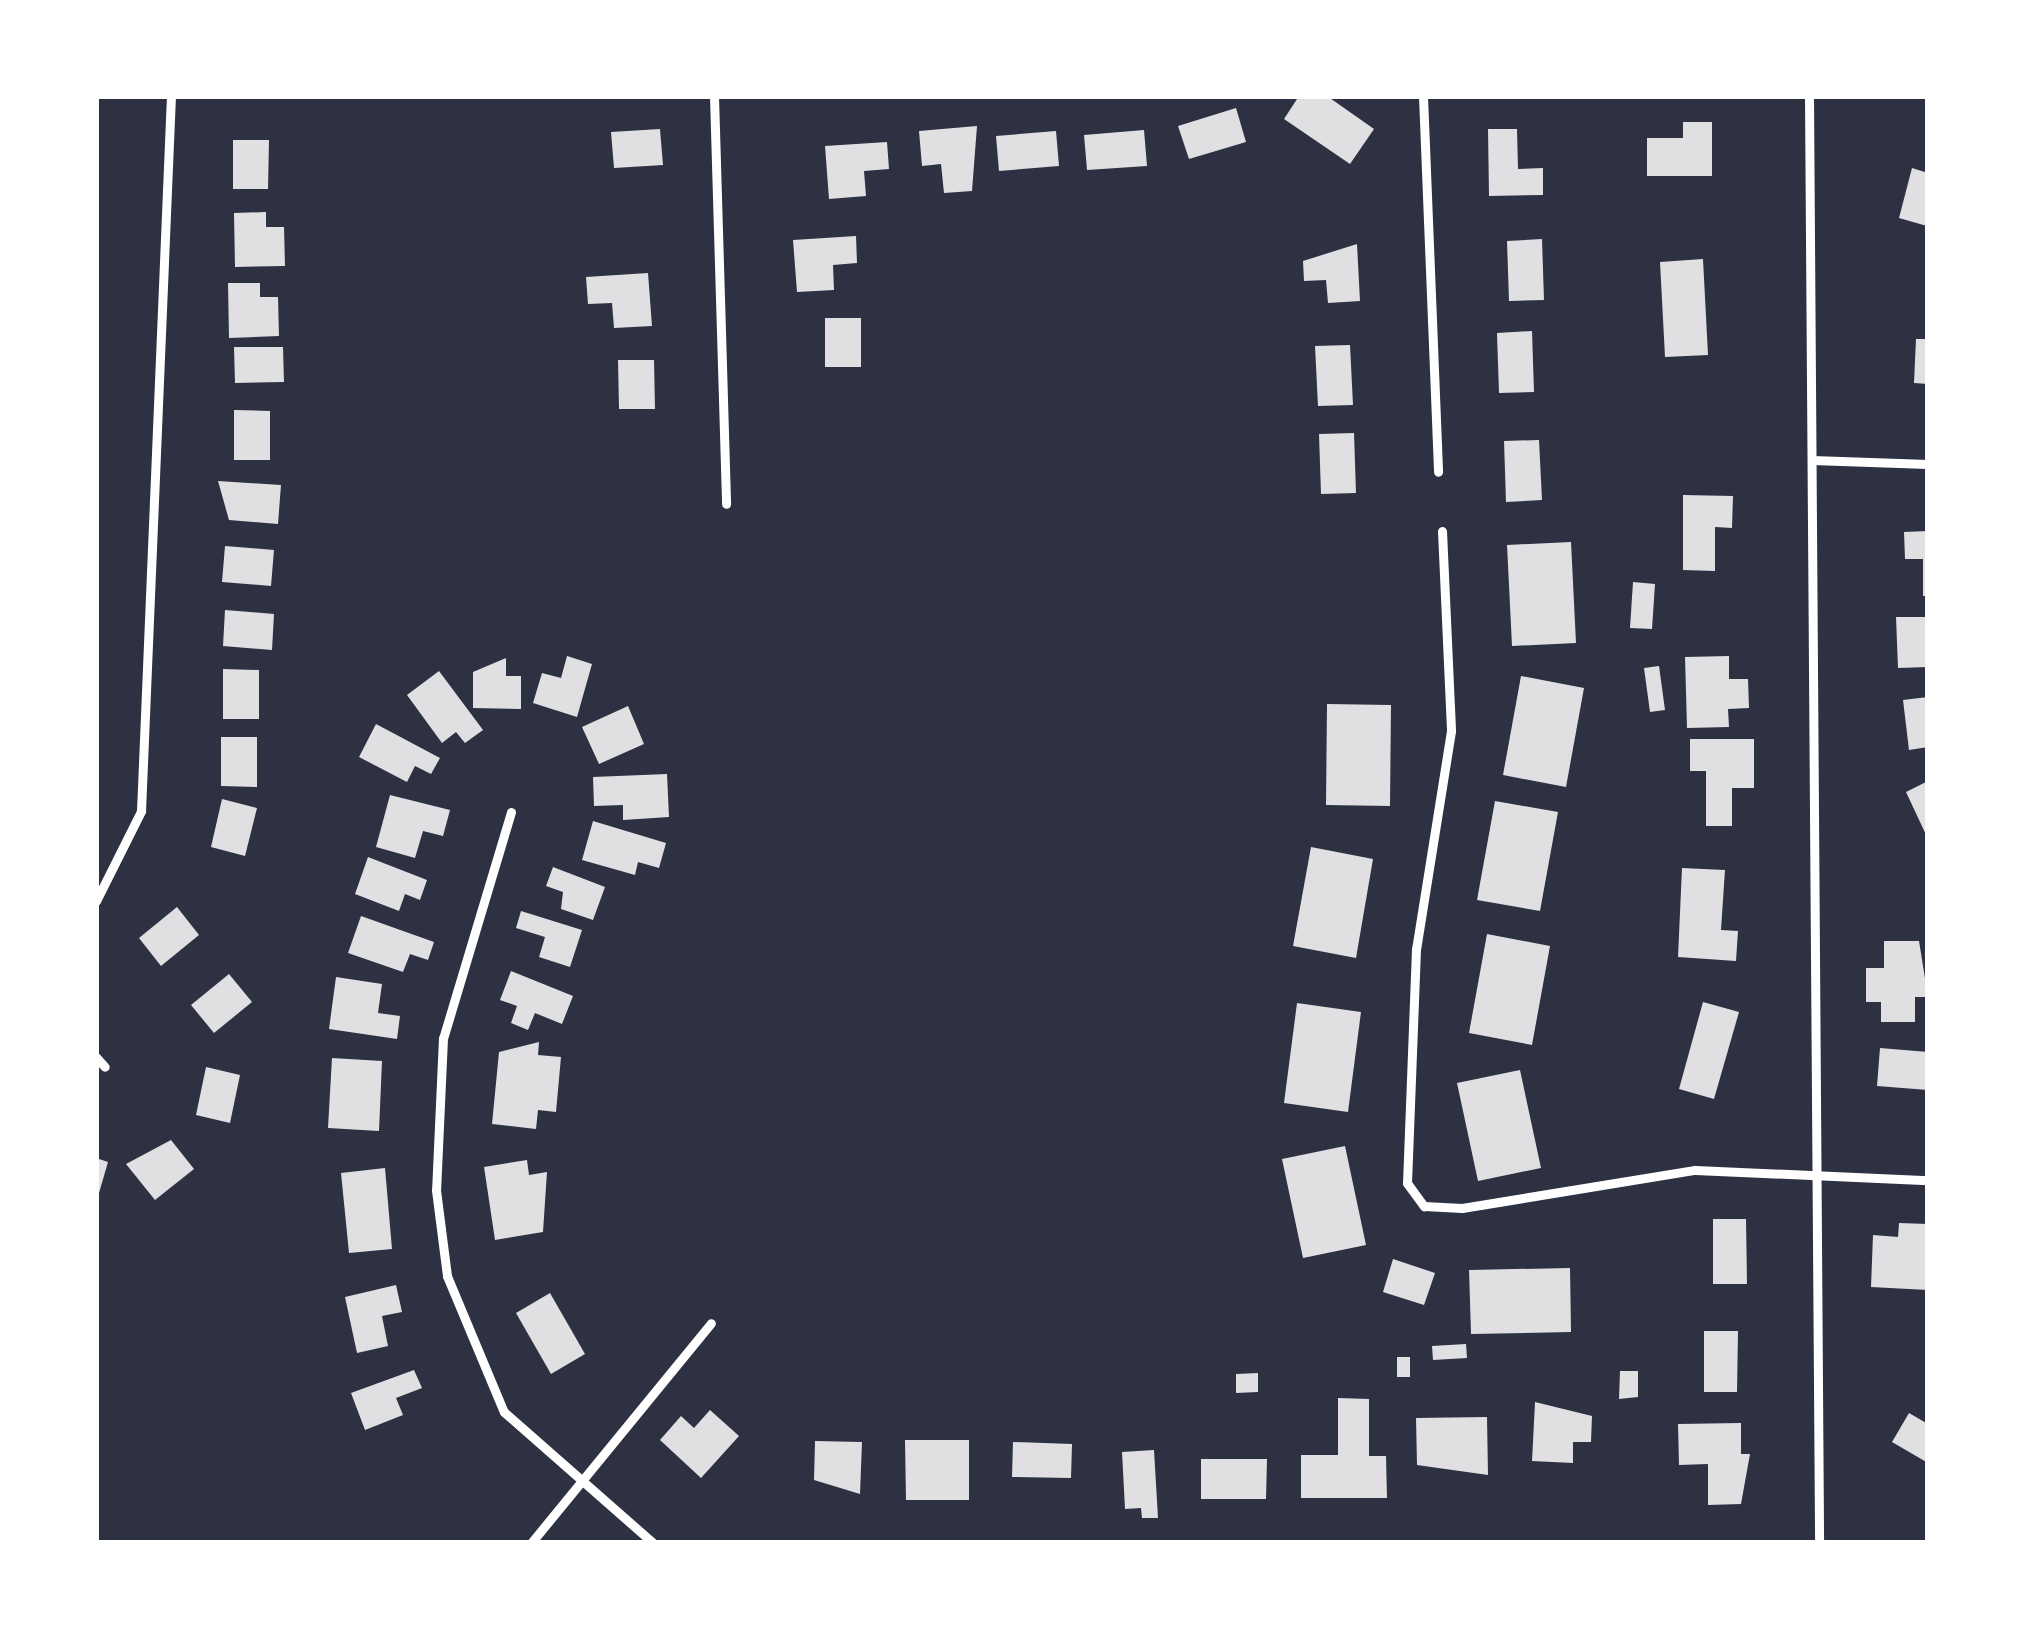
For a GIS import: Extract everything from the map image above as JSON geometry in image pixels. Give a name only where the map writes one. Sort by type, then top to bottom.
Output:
[{"type":"street","points":[[96,902],[141,811],[171,96]]},
{"type":"street","points":[[714,96],[726,504]]},
{"type":"street","points":[[1423,96],[1438,472]]},
{"type":"street","points":[[1809,96],[1819,1543]]},
{"type":"street","points":[[1812,460],[1928,464]]},
{"type":"street","points":[[1442,531],[1451,731],[1416,949],[1407,1183],[1424,1206],[1462,1208],[1695,1169],[1928,1180]]},
{"type":"street","points":[[511,812],[442,1038],[436,1190],[447,1276],[482,1377],[577,1487],[652,1543]]},
{"type":"street","points":[[96,1057],[105,1067]]},
{"type":"street","points":[[531,1543],[711,1323]]},
{"type":"building","points":[[1299,96],[1327,96],[1374,129],[1350,164],[1284,119]]},
{"type":"building","points":[[1236,108],[1246,142],[1189,159],[1178,126]]},
{"type":"building","points":[[1683,122],[1712,122],[1712,176],[1647,176],[1647,138],[1683,138]]},
{"type":"building","points":[[977,126],[972,191],[944,193],[941,164],[922,166],[919,131]]},
{"type":"building","points":[[660,129],[663,165],[614,168],[611,132]]},
{"type":"building","points":[[1488,129],[1517,129],[1518,169],[1543,168],[1543,195],[1489,196]]},
{"type":"building","points":[[1144,130],[1147,166],[1087,170],[1084,135]]},
{"type":"building","points":[[1056,131],[1059,166],[999,171],[996,136]]},
{"type":"building","points":[[233,140],[269,140],[268,189],[233,189]]},
{"type":"building","points":[[887,142],[889,169],[864,171],[866,196],[829,199],[825,146]]},
{"type":"building","points":[[1912,168],[1928,173],[1927,226],[1899,218]]},
{"type":"building","points":[[266,212],[266,227],[284,227],[285,266],[235,267],[234,213]]},
{"type":"building","points":[[856,236],[857,263],[833,265],[834,290],[797,292],[793,240]]},
{"type":"building","points":[[1542,239],[1544,300],[1509,301],[1507,241]]},
{"type":"building","points":[[1357,244],[1360,301],[1328,303],[1326,280],[1304,281],[1303,261]]},
{"type":"building","points":[[1703,259],[1708,355],[1665,357],[1660,262]]},
{"type":"building","points":[[648,273],[652,326],[614,328],[612,303],[588,304],[586,277]]},
{"type":"building","points":[[228,283],[260,283],[260,297],[278,297],[279,336],[229,338]]},
{"type":"building","points":[[825,318],[861,318],[861,367],[825,367]]},
{"type":"building","points":[[1532,331],[1534,392],[1499,393],[1497,333]]},
{"type":"building","points":[[1916,339],[1928,339],[1928,384],[1914,383]]},
{"type":"building","points":[[1350,345],[1353,405],[1318,406],[1315,346]]},
{"type":"building","points":[[234,347],[283,347],[284,382],[235,383]]},
{"type":"building","points":[[618,360],[654,360],[655,409],[619,409]]},
{"type":"building","points":[[234,410],[270,411],[270,460],[234,460]]},
{"type":"building","points":[[1354,433],[1356,493],[1321,494],[1319,434]]},
{"type":"building","points":[[1539,440],[1542,500],[1506,502],[1504,441]]},
{"type":"building","points":[[218,481],[281,485],[278,524],[229,520]]},
{"type":"building","points":[[1683,495],[1733,496],[1732,528],[1715,527],[1715,571],[1683,570]]},
{"type":"building","points":[[1928,531],[1928,596],[1923,596],[1923,559],[1905,559],[1904,532]]},
{"type":"building","points":[[1571,542],[1576,643],[1512,646],[1507,545]]},
{"type":"building","points":[[225,546],[274,550],[271,586],[222,582]]},
{"type":"building","points":[[1633,582],[1655,584],[1652,629],[1630,628]]},
{"type":"building","points":[[225,610],[274,614],[272,650],[223,646]]},
{"type":"building","points":[[1896,617],[1928,617],[1928,667],[1898,668]]},
{"type":"building","points":[[567,656],[592,664],[577,717],[533,703],[542,673],[561,678]]},
{"type":"building","points":[[1729,656],[1729,679],[1748,679],[1749,708],[1728,709],[1729,727],[1687,728],[1685,657]]},
{"type":"building","points":[[506,658],[506,676],[521,676],[521,709],[473,708],[473,672]]},
{"type":"building","points":[[1659,666],[1665,710],[1650,712],[1644,668]]},
{"type":"building","points":[[223,669],[259,670],[259,719],[223,719]]},
{"type":"building","points":[[439,671],[483,730],[465,743],[456,732],[442,743],[407,695]]},
{"type":"building","points":[[1521,676],[1584,688],[1566,787],[1503,775]]},
{"type":"building","points":[[1928,697],[1928,747],[1909,750],[1903,700]]},
{"type":"building","points":[[1327,704],[1391,705],[1390,806],[1326,805]]},
{"type":"building","points":[[628,706],[644,744],[599,764],[582,727]]},
{"type":"building","points":[[376,724],[440,758],[431,774],[415,766],[407,782],[359,757]]},
{"type":"building","points":[[221,737],[257,737],[257,787],[221,786]]},
{"type":"building","points":[[1690,739],[1754,739],[1754,788],[1732,788],[1732,826],[1706,826],[1706,771],[1690,771]]},
{"type":"building","points":[[667,774],[669,817],[623,820],[623,805],[594,806],[593,777]]},
{"type":"building","points":[[1928,781],[1928,839],[1906,792]]},
{"type":"building","points":[[390,795],[450,810],[443,836],[423,831],[415,858],[376,847]]},
{"type":"building","points":[[222,799],[257,808],[245,856],[211,847]]},
{"type":"building","points":[[1495,801],[1558,812],[1540,911],[1477,900]]},
{"type":"building","points":[[593,821],[666,843],[659,868],[638,862],[635,875],[582,860]]},
{"type":"building","points":[[1311,847],[1373,859],[1356,958],[1293,946]]},
{"type":"building","points":[[368,857],[427,880],[420,900],[405,894],[399,911],[355,894]]},
{"type":"building","points":[[553,867],[605,887],[593,920],[561,909],[563,892],[546,886]]},
{"type":"building","points":[[1682,868],[1725,870],[1721,930],[1738,931],[1736,961],[1678,957]]},
{"type":"building","points":[[177,907],[199,935],[161,966],[139,938]]},
{"type":"building","points":[[521,911],[582,930],[570,967],[539,957],[545,937],[516,928]]},
{"type":"building","points":[[361,916],[434,942],[428,960],[410,954],[403,972],[348,953]]},
{"type":"building","points":[[1487,934],[1550,946],[1532,1045],[1469,1033]]},
{"type":"building","points":[[1884,941],[1919,941],[1928,997],[1915,997],[1915,1022],[1881,1022],[1881,1002],[1866,1002],[1866,968],[1884,968]]},
{"type":"building","points":[[511,971],[573,996],[562,1024],[535,1013],[528,1030],[511,1023],[517,1006],[500,1000]]},
{"type":"building","points":[[229,974],[252,1002],[214,1033],[191,1005]]},
{"type":"building","points":[[336,977],[382,984],[378,1013],[400,1016],[397,1039],[329,1029]]},
{"type":"building","points":[[1703,1002],[1739,1012],[1714,1099],[1679,1089]]},
{"type":"building","points":[[1297,1003],[1361,1012],[1348,1112],[1284,1103]]},
{"type":"building","points":[[539,1042],[538,1055],[561,1057],[556,1112],[538,1110],[536,1129],[492,1124],[499,1052]]},
{"type":"building","points":[[1880,1048],[1928,1052],[1928,1090],[1877,1086]]},
{"type":"building","points":[[332,1058],[382,1061],[379,1131],[328,1128]]},
{"type":"building","points":[[206,1067],[240,1075],[230,1123],[196,1115]]},
{"type":"building","points":[[1520,1070],[1541,1168],[1478,1181],[1457,1083]]},
{"type":"building","points":[[171,1140],[194,1169],[155,1200],[126,1164]]},
{"type":"building","points":[[1345,1146],[1366,1245],[1303,1258],[1282,1159]]},
{"type":"building","points":[[96,1158],[108,1162],[97,1200],[96,1200]]},
{"type":"building","points":[[527,1160],[529,1175],[547,1172],[543,1232],[495,1240],[484,1167]]},
{"type":"building","points":[[385,1168],[392,1249],[349,1253],[341,1173]]},
{"type":"building","points":[[1713,1219],[1746,1219],[1747,1284],[1713,1284]]},
{"type":"building","points":[[1899,1223],[1928,1224],[1928,1290],[1871,1287],[1873,1235],[1898,1237]]},
{"type":"building","points":[[1393,1259],[1435,1273],[1424,1305],[1383,1292]]},
{"type":"building","points":[[1570,1268],[1571,1332],[1471,1334],[1469,1270]]},
{"type":"building","points":[[396,1285],[402,1312],[382,1316],[388,1346],[357,1353],[345,1297]]},
{"type":"building","points":[[550,1293],[585,1354],[551,1374],[516,1313]]},
{"type":"building","points":[[1704,1331],[1738,1331],[1737,1392],[1704,1392]]},
{"type":"building","points":[[1466,1344],[1467,1358],[1433,1360],[1432,1346]]},
{"type":"building","points":[[1397,1357],[1410,1357],[1410,1377],[1397,1377]]},
{"type":"building","points":[[414,1370],[422,1388],[396,1398],[403,1415],[365,1430],[351,1393]]},
{"type":"building","points":[[1620,1371],[1638,1371],[1638,1397],[1619,1399]]},
{"type":"building","points":[[1258,1373],[1258,1392],[1236,1393],[1236,1374]]},
{"type":"building","points":[[1338,1398],[1369,1399],[1369,1456],[1386,1456],[1387,1498],[1301,1498],[1301,1455],[1338,1455]]},
{"type":"building","points":[[1535,1402],[1592,1416],[1591,1442],[1573,1442],[1573,1463],[1532,1461]]},
{"type":"building","points":[[710,1410],[739,1436],[701,1478],[660,1440],[681,1416],[694,1428]]},
{"type":"building","points":[[1909,1413],[1928,1424],[1928,1463],[1892,1442]]},
{"type":"building","points":[[1487,1417],[1488,1475],[1417,1465],[1416,1418]]},
{"type":"building","points":[[1741,1423],[1741,1454],[1750,1454],[1741,1504],[1708,1505],[1708,1464],[1679,1465],[1678,1424]]},
{"type":"building","points":[[905,1440],[969,1440],[969,1500],[906,1500]]},
{"type":"building","points":[[815,1441],[862,1442],[860,1494],[814,1480]]},
{"type":"building","points":[[1013,1442],[1072,1444],[1071,1478],[1012,1477]]},
{"type":"building","points":[[1154,1450],[1158,1518],[1142,1518],[1141,1508],[1125,1509],[1122,1452]]},
{"type":"building","points":[[1201,1459],[1267,1459],[1266,1499],[1201,1499]]}]
